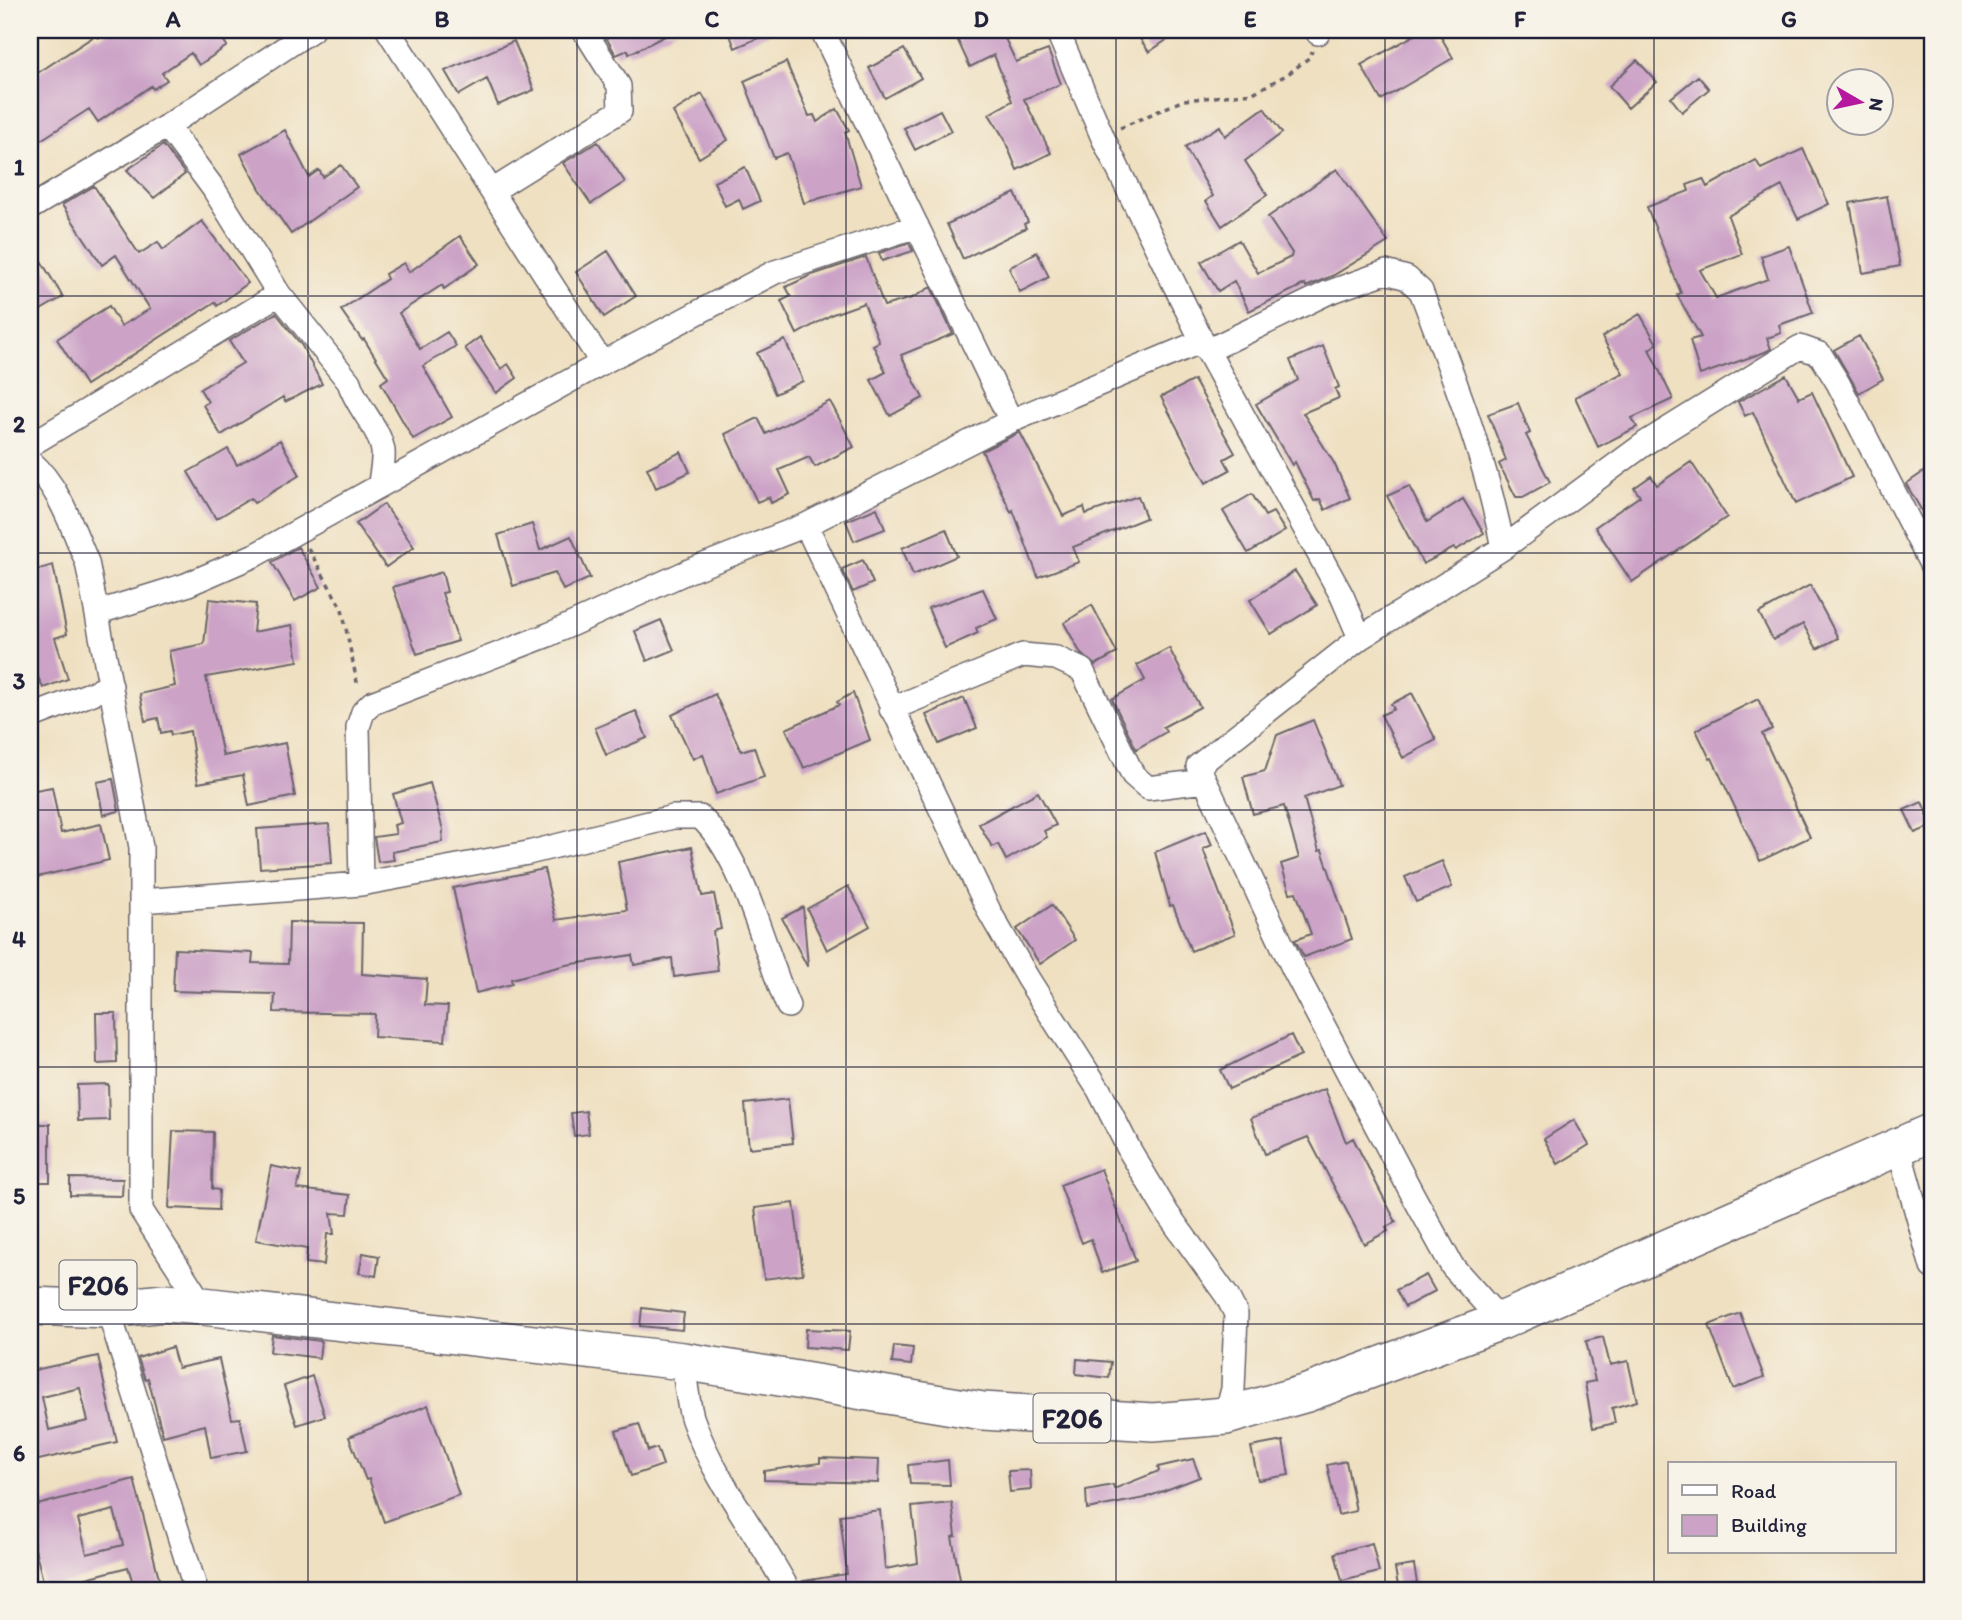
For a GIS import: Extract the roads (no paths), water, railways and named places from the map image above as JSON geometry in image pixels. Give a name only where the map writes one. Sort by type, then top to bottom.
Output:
[{"type":"main road","name":"F206","points":[[30,1306],[108,1309],[164,1303],[203,1306],[683,1361],[983,1411],[1153,1422],[1226,1416],[1307,1393],[1501,1321],[1932,1132]]},
{"type":"main road","name":"F206","points":[[30,1280],[108,1285],[164,1303]]},
{"type":"street","points":[[30,208],[167,126],[312,30]]},
{"type":"street","points":[[388,30],[602,363]]},
{"type":"street","points":[[492,191],[620,111],[619,86],[584,30]]},
{"type":"street","points":[[822,30],[1011,421]]},
{"type":"street","points":[[1056,30],[1103,138],[1204,346],[1342,596],[1360,638]]},
{"type":"street","points":[[167,126],[213,188],[279,293],[349,382],[353,395],[383,451],[380,484]]},
{"type":"street","points":[[99,612],[186,585],[255,555],[602,363],[775,272],[916,226]]},
{"type":"street","points":[[361,884],[358,727],[363,712],[386,696],[548,635],[689,571],[806,525],[1011,421],[1204,346],[1327,293],[1386,272],[1407,278],[1421,291],[1466,410],[1493,495],[1503,548]]},
{"type":"street","points":[[30,445],[279,293]]},
{"type":"street","points":[[1501,1321],[1452,1266],[1294,970],[1198,766],[1208,755],[1360,638],[1503,548],[1647,442],[1800,347],[1820,354],[1838,383],[1932,566]]},
{"type":"street","points":[[30,461],[44,473],[87,562],[99,612],[141,847],[141,1210],[203,1306]]},
{"type":"street","points":[[806,525],[990,913],[1021,968],[1099,1090],[1129,1151],[1167,1213],[1227,1296],[1236,1314],[1233,1389],[1226,1416]]},
{"type":"street","points":[[891,709],[1023,655],[1056,658],[1082,670],[1133,775],[1148,788],[1205,781]]},
{"type":"street","points":[[30,717],[111,686]]},
{"type":"street","points":[[141,901],[361,884],[528,853],[673,817],[700,817],[717,832],[738,875],[788,1006]]},
{"type":"street","points":[[1898,1146],[1932,1267]]},
{"type":"street","points":[[108,1309],[196,1590]]},
{"type":"street","points":[[683,1361],[692,1418],[714,1467],[788,1590]]}]
